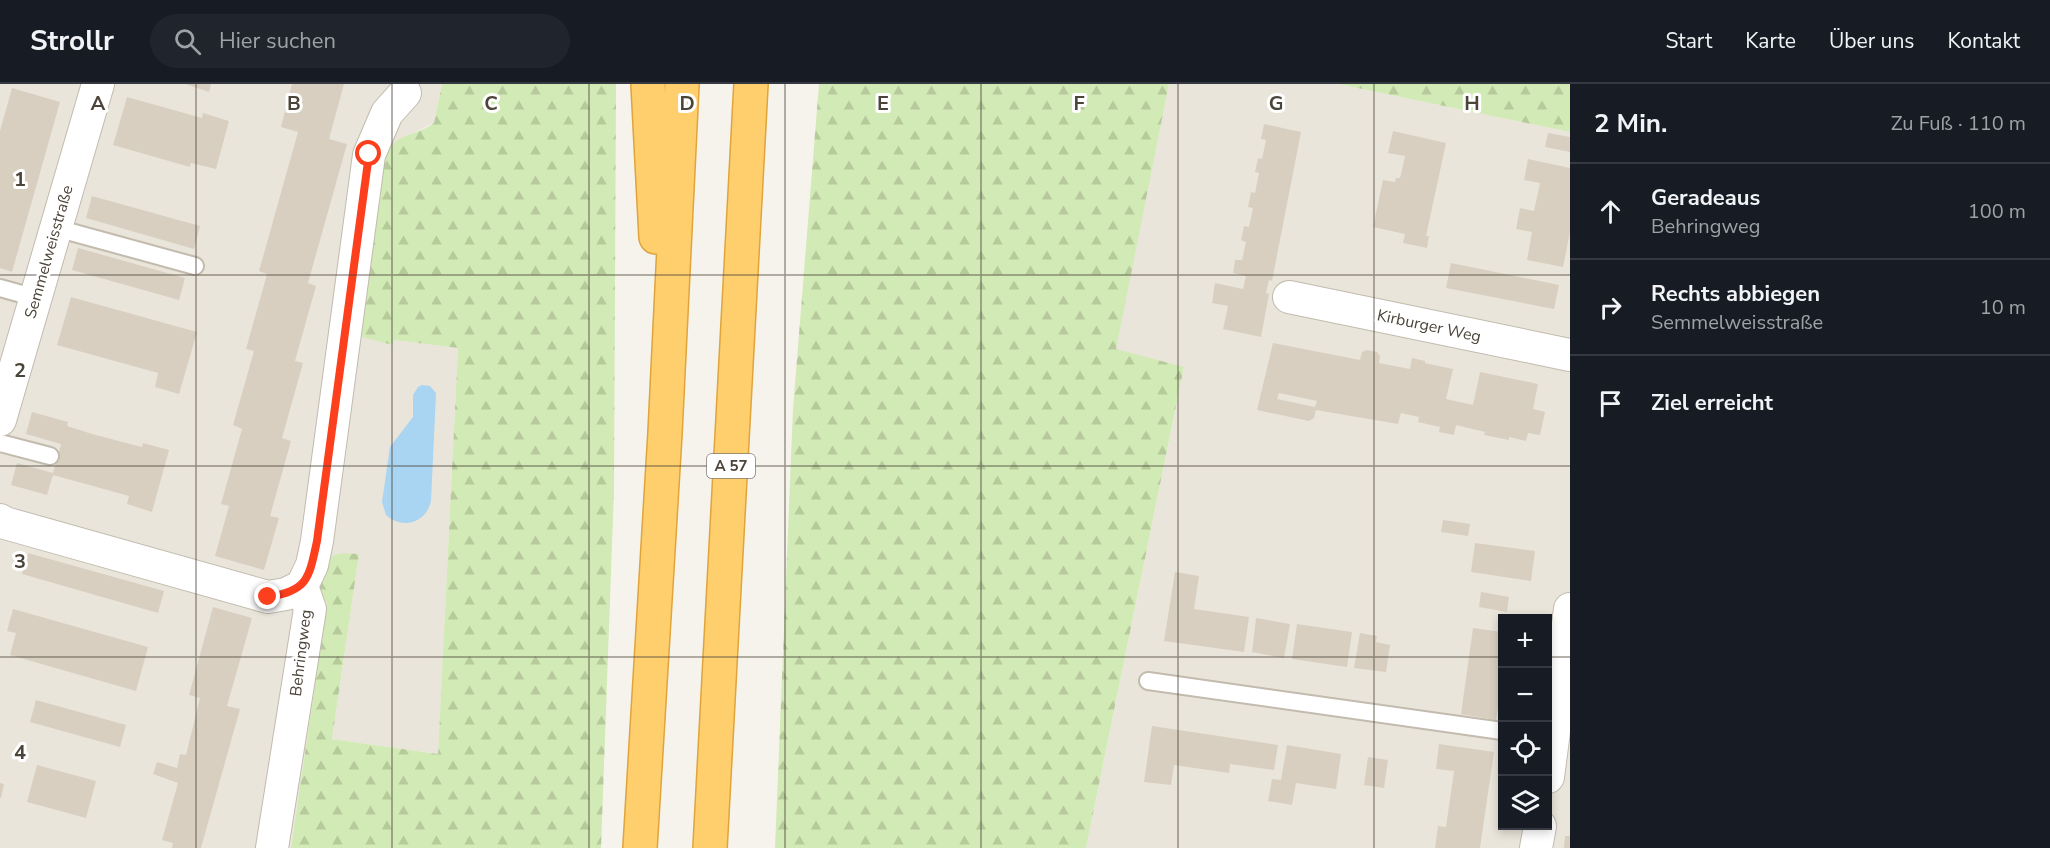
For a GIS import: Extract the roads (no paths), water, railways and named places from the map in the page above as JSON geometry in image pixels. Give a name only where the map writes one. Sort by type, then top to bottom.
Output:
[{"type":"highway","points":[[648,84],[665,433]]},
{"type":"highway","points":[[640,848],[665,433],[682,84]]},
{"type":"highway","name":"A 57","points":[[710,848],[751,84]]},
{"type":"street","name":"Semmelweisstraße","points":[[0,420],[98,84]]},
{"type":"street","name":"Behringweg","points":[[272,848],[310,609],[302,586],[312,565],[317,541],[369,154],[398,88]]},
{"type":"street","name":"Kirburger Weg","points":[[1289,297],[1570,355]]},
{"type":"street","points":[[2,527],[268,597],[286,594],[302,586]]},
{"type":"street","points":[[1552,725],[1570,609]]},
{"type":"street","points":[[1536,848],[1539,830]]},
{"type":"lane","points":[[56,228],[195,266]]},
{"type":"lane","points":[[0,288],[36,298]]},
{"type":"lane","points":[[0,443],[50,456]]},
{"type":"lane","points":[[1148,681],[1498,730]]},
{"type":"water","points":[[422,385],[430,386],[436,393],[431,501],[424,515],[413,522],[406,523],[393,520],[386,515],[382,502],[390,447],[413,417],[413,395]]}]
